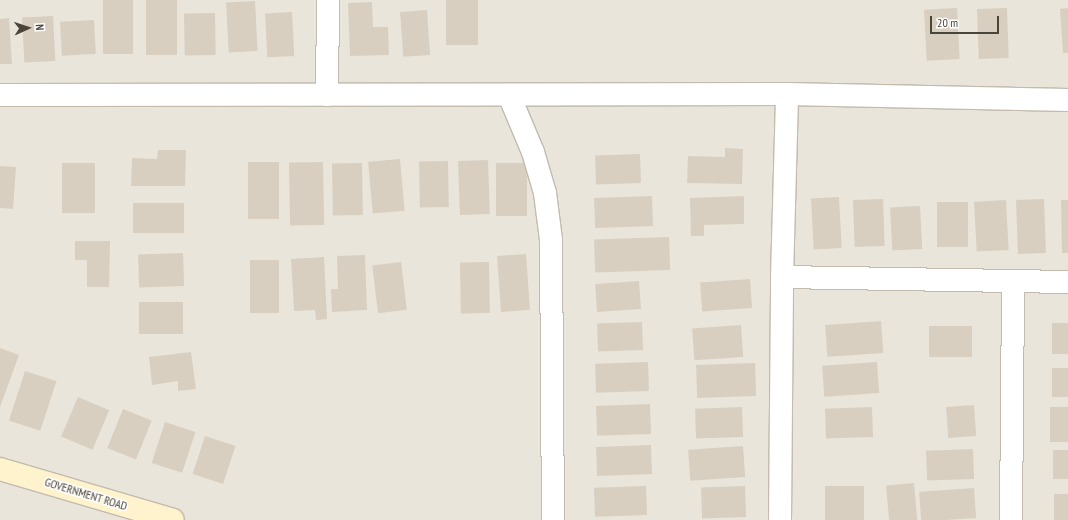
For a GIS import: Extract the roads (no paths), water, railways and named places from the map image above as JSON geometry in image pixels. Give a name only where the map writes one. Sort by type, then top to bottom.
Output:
[{"type":"street","points":[[327,95],[328,0]]},
{"type":"street","points":[[0,95],[787,94],[1068,100]]},
{"type":"street","points":[[780,520],[782,277],[787,94]]},
{"type":"street","points":[[509,95],[533,152],[545,193],[551,240],[553,520]]},
{"type":"street","points":[[782,277],[1013,283],[1068,282]]},
{"type":"street","points":[[1011,520],[1013,283]]},
{"type":"street","name":"GOVERNMENT ROAD","points":[[0,468],[173,520]]}]
